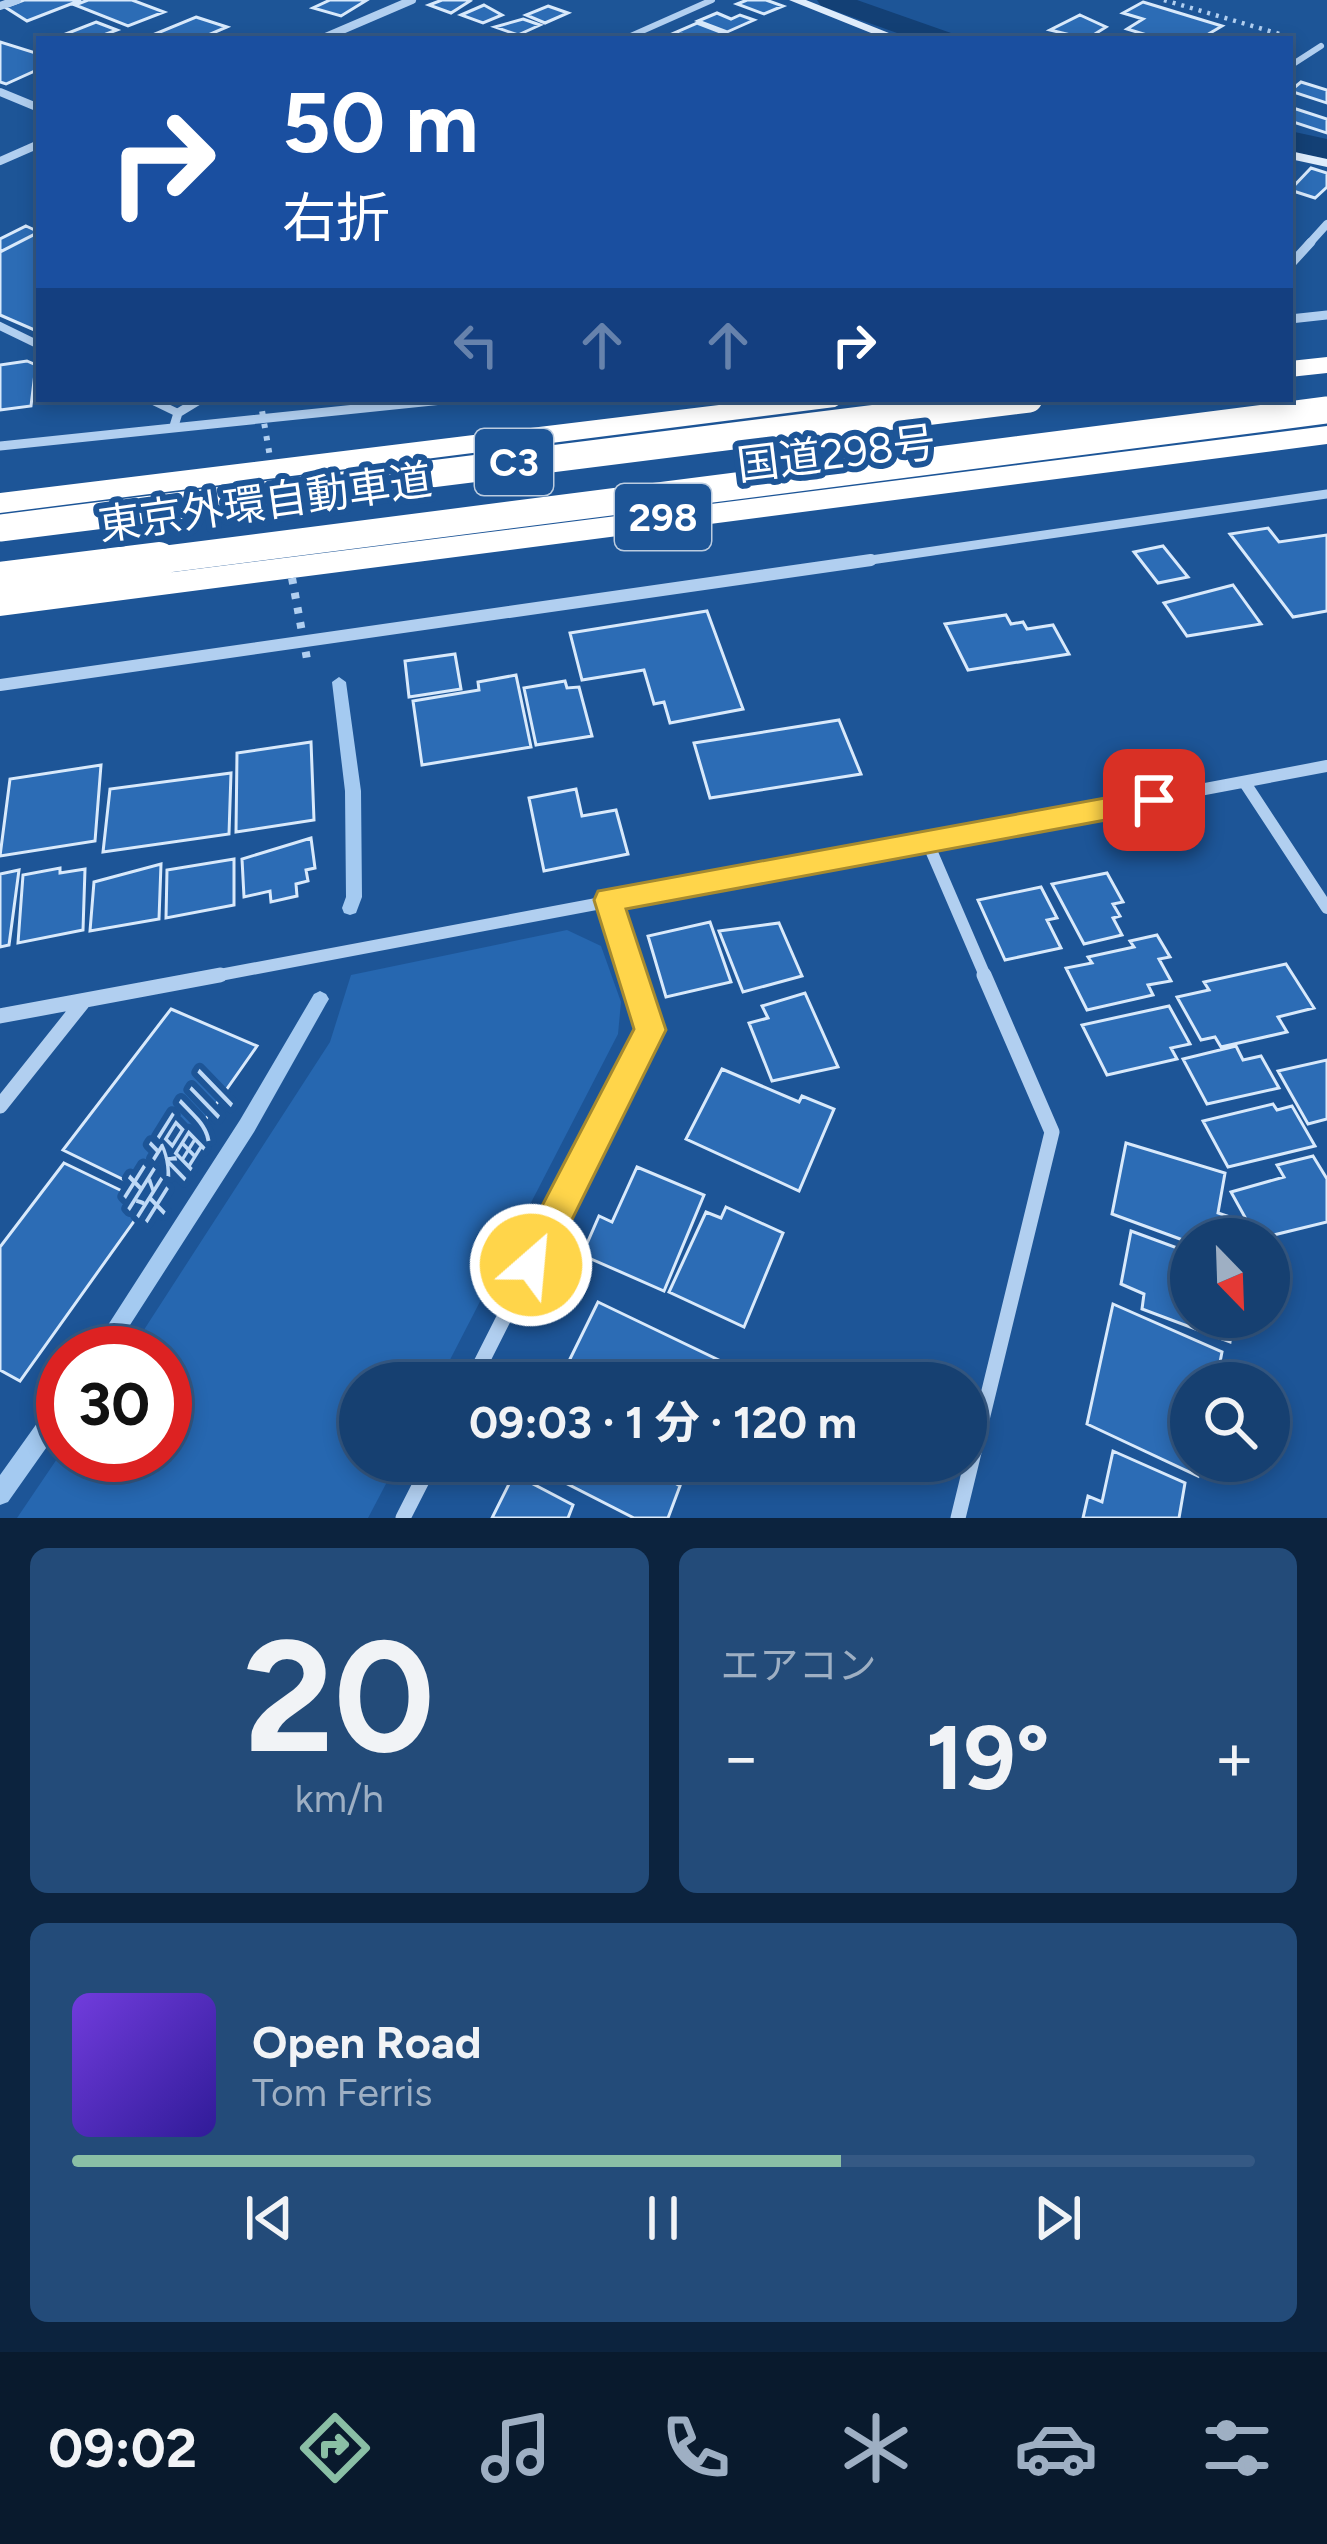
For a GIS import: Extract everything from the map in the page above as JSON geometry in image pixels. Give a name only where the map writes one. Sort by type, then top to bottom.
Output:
[{"type":"highway","points":[[1293,346],[1327,342]]},
{"type":"highway","points":[[1293,369],[1327,365]]},
{"type":"highway","name":"国道298号","points":[[0,503],[810,402]]},
{"type":"highway","name":"東京外環自動車道","points":[[0,528],[1004,402]]},
{"type":"highway","name":"東京外環自動車道","points":[[0,580],[1327,410]]},
{"type":"highway","name":"国道298号","points":[[0,605],[1327,435]]},
{"type":"highway","points":[[0,491],[443,446]]},
{"type":"highway","points":[[0,615],[433,546]]},
{"type":"street","points":[[0,6],[17,0]]},
{"type":"street","points":[[329,36],[412,0]]},
{"type":"street","points":[[794,0],[890,36]]},
{"type":"street","points":[[0,92],[36,107]]},
{"type":"street","points":[[0,161],[36,145]]},
{"type":"street","points":[[1293,156],[1327,163]]},
{"type":"street","points":[[1293,262],[1327,224]]},
{"type":"street","points":[[1293,319],[1327,316]]},
{"type":"street","points":[[174,426],[178,413],[196,402]]},
{"type":"street","points":[[0,446],[421,402]]},
{"type":"street","points":[[0,685],[1327,494]]},
{"type":"street","points":[[0,1016],[1327,766]]},
{"type":"street","points":[[1245,783],[1327,908]]},
{"type":"street","points":[[927,841],[1052,1132],[958,1518]]},
{"type":"street","points":[[482,1362],[650,1030],[608,900]]},
{"type":"street","points":[[0,1106],[84,1001]]},
{"type":"street","points":[[403,1518],[421,1482]]},
{"type":"lane","points":[[631,36],[712,0]]},
{"type":"lane","points":[[1293,64],[1321,46]]},
{"type":"lane","points":[[0,326],[36,344]]},
{"type":"lane","points":[[155,402],[178,413]]},
{"type":"path","points":[[1163,0],[1287,36]]},
{"type":"path","points":[[1293,38],[1321,46]]},
{"type":"shaded area","points":[[567,930],[601,946],[621,1002],[618,1034],[449,1362],[339,1362],[339,1482],[387,1482],[368,1518],[17,1518],[41,1482],[192,1482],[192,1326],[146,1326],[330,1042],[351,975]]},
{"type":"building","points":[[24,0],[81,0],[27,21],[5,7]]},
{"type":"building","points":[[88,0],[132,0],[164,12],[128,26],[75,5]]},
{"type":"building","points":[[330,0],[367,0],[341,16],[313,8]]},
{"type":"building","points":[[442,0],[470,1],[451,13],[429,5]]},
{"type":"building","points":[[747,0],[783,6],[764,14],[737,4]]},
{"type":"building","points":[[1143,2],[1222,26],[1205,36],[1150,36],[1127,29],[1143,19],[1123,13]]},
{"type":"building","points":[[484,5],[502,15],[483,23],[461,15]]},
{"type":"building","points":[[548,6],[568,13],[545,23],[526,15]]},
{"type":"building","points":[[717,13],[754,20],[727,32],[698,21]]},
{"type":"building","points":[[1080,15],[1106,27],[1092,36],[1050,30]]},
{"type":"building","points":[[196,17],[227,27],[206,36],[150,36]]},
{"type":"building","points":[[523,19],[540,25],[518,35],[495,27]]},
{"type":"building","points":[[96,22],[117,30],[101,36],[61,36]]},
{"type":"building","points":[[697,23],[723,33],[692,36],[674,33]]},
{"type":"building","points":[[0,42],[36,53],[36,70],[6,84],[0,82]]},
{"type":"building","points":[[1301,82],[1327,90],[1327,103],[1293,92]]},
{"type":"building","points":[[1293,108],[1327,119],[1327,133],[1293,122]]},
{"type":"building","points":[[1311,168],[1327,173],[1327,187],[1315,198],[1293,191]]},
{"type":"building","points":[[26,226],[36,231],[0,252],[0,239]]},
{"type":"building","points":[[36,234],[36,331],[0,315],[0,252]]},
{"type":"building","points":[[27,361],[36,365],[31,406],[0,410],[0,365]]},
{"type":"building","points":[[1268,528],[1279,542],[1327,535],[1327,611],[1293,617],[1230,534]]},
{"type":"building","points":[[1163,546],[1188,577],[1158,583],[1134,552]]},
{"type":"building","points":[[1233,585],[1261,624],[1187,636],[1164,603]]},
{"type":"building","points":[[707,611],[743,709],[670,723],[664,702],[654,704],[644,670],[582,680],[570,633]]},
{"type":"building","points":[[1006,615],[1011,624],[1023,622],[1027,629],[1053,625],[1069,654],[968,670],[945,624]]},
{"type":"building","points":[[455,654],[461,689],[409,697],[405,661]]},
{"type":"building","points":[[516,675],[531,747],[422,765],[413,701],[479,690],[478,682]]},
{"type":"building","points":[[565,681],[567,688],[579,687],[592,736],[536,745],[524,688]]},
{"type":"building","points":[[839,720],[861,774],[710,798],[694,743]]},
{"type":"building","points":[[311,742],[314,820],[236,832],[237,753]]},
{"type":"building","points":[[101,765],[95,841],[0,856],[10,779]]},
{"type":"building","points":[[231,773],[229,834],[103,852],[110,789]]},
{"type":"building","points":[[576,789],[582,816],[616,810],[628,854],[544,871],[529,798]]},
{"type":"building","points":[[311,838],[315,868],[306,870],[308,881],[296,884],[297,896],[271,902],[270,891],[244,897],[242,859]]},
{"type":"building","points":[[234,859],[234,905],[166,918],[167,870]]},
{"type":"building","points":[[161,864],[159,919],[90,931],[94,882]]},
{"type":"building","points":[[60,868],[60,873],[85,869],[83,930],[18,943],[23,875]]},
{"type":"building","points":[[19,870],[9,945],[0,947],[0,874]]},
{"type":"building","points":[[1107,873],[1123,902],[1113,904],[1120,916],[1113,918],[1122,935],[1084,944],[1052,884]]},
{"type":"building","points":[[1041,887],[1057,918],[1047,920],[1061,948],[1005,960],[978,900]]},
{"type":"building","points":[[710,922],[731,982],[666,997],[648,936]]},
{"type":"building","points":[[779,923],[802,976],[743,992],[719,931]]},
{"type":"building","points":[[1157,935],[1170,957],[1159,959],[1171,981],[1148,985],[1153,995],[1087,1010],[1066,968],[1092,963],[1088,957],[1134,947],[1130,941]]},
{"type":"building","points":[[1286,964],[1314,1008],[1278,1017],[1287,1032],[1221,1047],[1215,1037],[1201,1040],[1177,997],[1209,990],[1204,982]]},
{"type":"building","points":[[805,993],[838,1067],[772,1081],[749,1023],[768,1018],[762,1006]]},
{"type":"building","points":[[1169,1006],[1190,1044],[1171,1048],[1177,1059],[1107,1075],[1082,1025]]},
{"type":"building","points":[[171,1009],[257,1046],[153,1194],[63,1150]]},
{"type":"building","points":[[1236,1046],[1243,1060],[1261,1056],[1279,1088],[1207,1104],[1183,1059]]},
{"type":"building","points":[[1327,1060],[1327,1119],[1308,1124],[1278,1071]]},
{"type":"building","points":[[722,1069],[799,1102],[802,1096],[834,1109],[799,1191],[686,1139]]},
{"type":"building","points":[[1273,1104],[1277,1110],[1292,1106],[1315,1146],[1228,1167],[1203,1121]]},
{"type":"building","points":[[1126,1143],[1225,1173],[1218,1213],[1233,1218],[1170,1218],[1170,1235],[1112,1214]]},
{"type":"building","points":[[1313,1156],[1327,1179],[1327,1222],[1290,1231],[1290,1218],[1245,1218],[1231,1192],[1284,1177],[1277,1165]]},
{"type":"building","points":[[64,1163],[147,1203],[59,1326],[36,1326],[36,1359],[20,1381],[0,1370],[0,1247]]},
{"type":"building","points":[[637,1167],[704,1195],[664,1291],[582,1255],[599,1216],[612,1222]]},
{"type":"building","points":[[726,1207],[783,1233],[744,1327],[669,1292],[706,1212],[721,1218]]},
{"type":"building","points":[[1131,1231],[1170,1245],[1170,1320],[1142,1309],[1144,1294],[1121,1284]]},
{"type":"building","points":[[598,1302],[723,1362],[568,1362]]},
{"type":"building","points":[[1113,1304],[1170,1329],[1170,1338],[1190,1338],[1222,1352],[1220,1362],[1170,1362],[1170,1463],[1087,1424]]},
{"type":"building","points":[[1113,1451],[1170,1476],[1170,1482],[1185,1483],[1179,1518],[1083,1518],[1088,1496],[1102,1502]]},
{"type":"building","points":[[510,1482],[529,1482],[573,1505],[568,1518],[492,1518]]},
{"type":"building","points":[[564,1482],[673,1482],[680,1486],[668,1518],[634,1518]]},
{"type":"waterway","points":[[831,0],[933,36]]},
{"type":"waterway","points":[[1293,142],[1327,149]]},
{"type":"waterway","name":"幸福川","points":[[339,682],[353,791],[354,897],[350,908]]},
{"type":"waterway","name":"幸福川","points":[[117,1326],[247,1126],[320,999]]},
{"type":"waterway","name":"幸福川","points":[[0,1494],[36,1444]]},
{"type":"route","points":[[531,1265],[650,1030],[608,900],[1154,800]]}]
